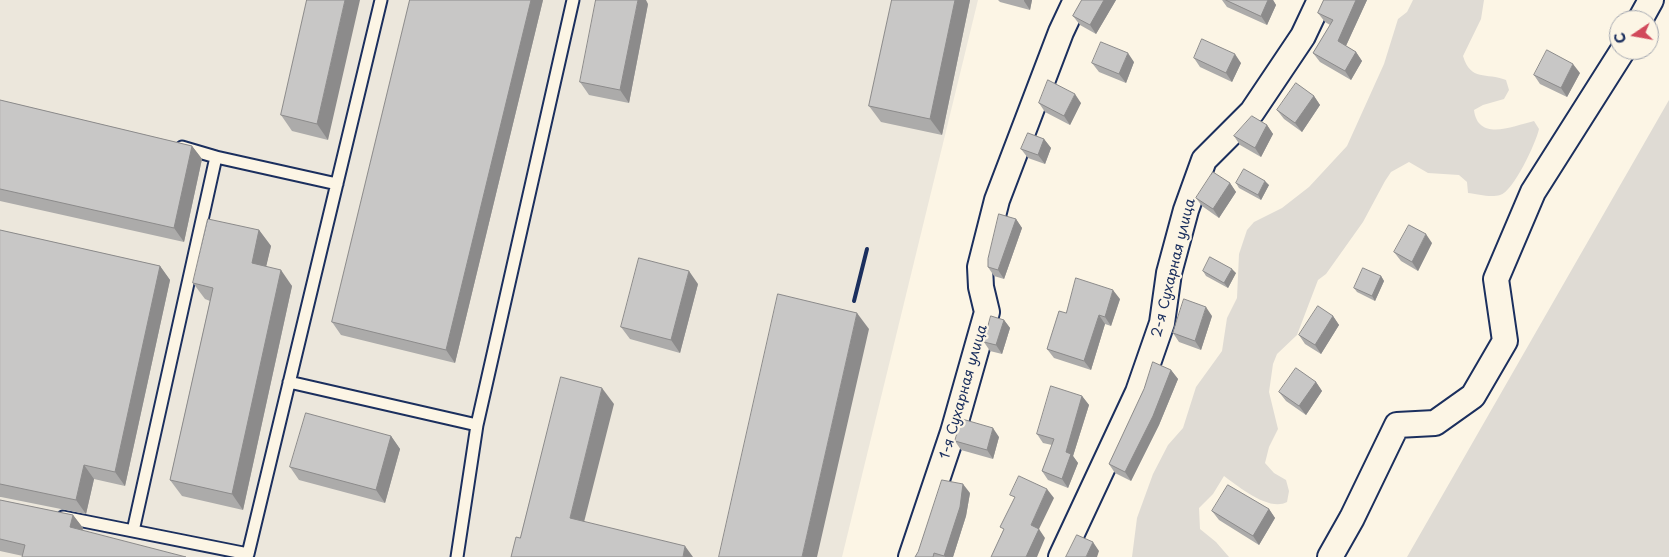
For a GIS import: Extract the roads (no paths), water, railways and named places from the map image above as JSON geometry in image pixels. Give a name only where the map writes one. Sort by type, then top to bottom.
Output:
[{"type":"street","name":"1-я Сухарная улица","points":[[912,557],[953,432],[987,312],[981,287],[980,267],[997,200],[1061,32],[1076,0]]},
{"type":"street","name":"2-я Сухарная улица","points":[[1061,557],[1138,392],[1162,323],[1170,273],[1186,210],[1204,160],[1252,112],[1303,36],[1320,0]]},
{"type":"street","points":[[1330,557],[1352,518],[1397,425],[1435,423],[1473,396],[1505,341],[1496,278],[1533,192],[1617,60]]},
{"type":"lane","points":[[48,513],[248,554],[381,0]]},
{"type":"lane","points":[[457,557],[477,425],[573,0]]},
{"type":"lane","points":[[174,145],[216,157],[336,184]]},
{"type":"lane","points":[[133,531],[216,157]]},
{"type":"lane","points":[[289,382],[477,425]]},
{"type":"railway","points":[[854,301],[867,249]]}]
